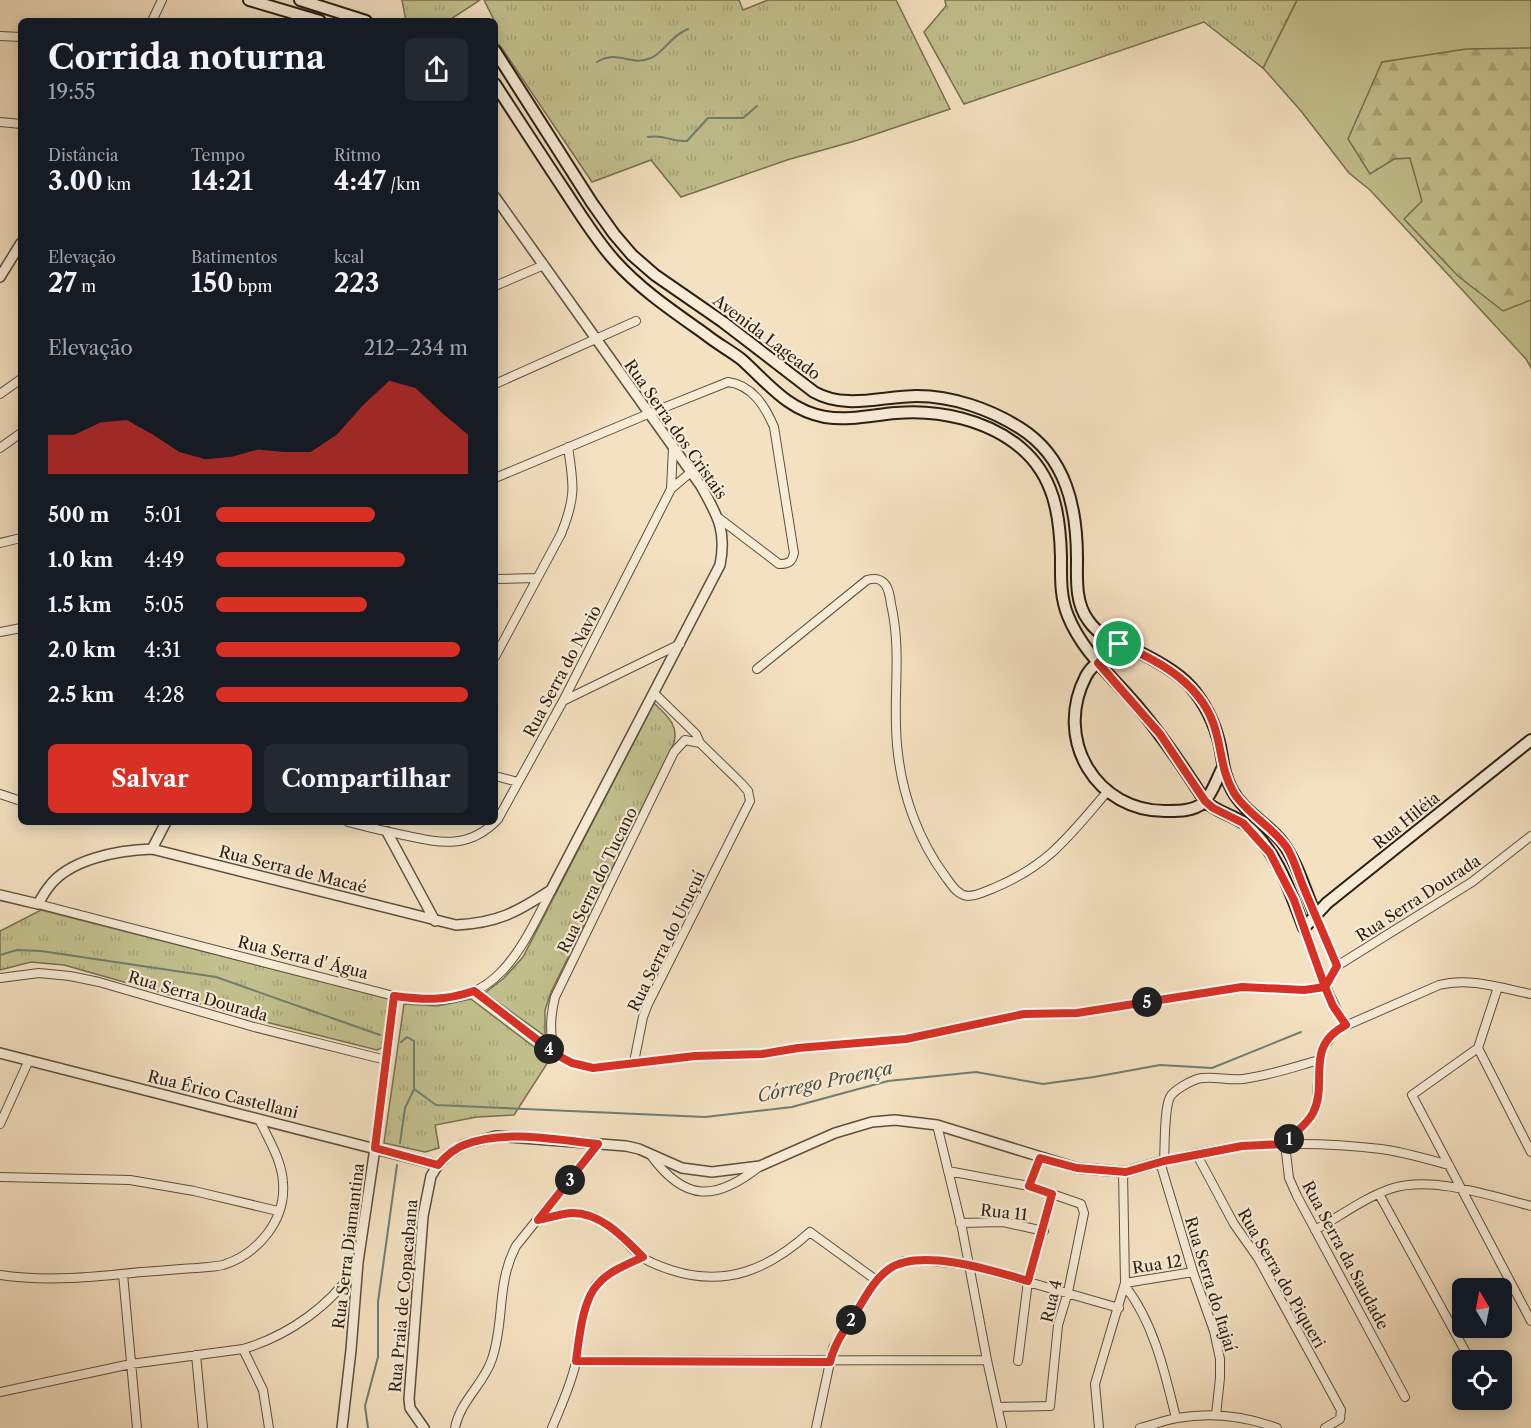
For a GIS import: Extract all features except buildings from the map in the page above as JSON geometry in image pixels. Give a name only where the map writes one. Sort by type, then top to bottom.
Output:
[{"type":"main road","points":[[249,0],[310,18]]},
{"type":"main road","points":[[300,0],[338,17]]},
{"type":"main road","name":"Avenida Lageado","points":[[498,56],[592,203],[632,255],[655,275],[723,322],[814,392],[830,399],[850,402],[918,396],[955,400],[1018,426],[1046,449],[1057,464],[1071,497],[1077,545],[1077,588],[1087,619],[1107,639],[1167,667],[1189,684],[1216,729],[1225,777],[1236,796],[1288,850],[1316,916]]},
{"type":"main road","name":"Avenida Lageado","points":[[498,89],[580,213],[615,261],[670,309],[741,360],[787,402],[805,411],[826,417],[847,418],[917,412],[969,421],[992,430],[1018,445],[1031,457],[1046,477],[1057,508],[1065,606],[1078,637],[1160,734],[1205,801],[1213,808],[1243,823],[1270,853],[1286,882],[1304,928]]},
{"type":"main road","points":[[1119,644],[1087,674],[1077,700],[1074,717],[1075,734],[1086,765],[1095,779],[1122,803],[1156,812],[1187,810],[1205,801],[1223,767]]},
{"type":"main road","name":"Rua Hiléia","points":[[1304,928],[1327,903],[1531,740]]},
{"type":"street","points":[[153,18],[162,0]]},
{"type":"street","points":[[0,36],[18,37]]},
{"type":"street","points":[[0,122],[18,124]]},
{"type":"street","name":"Rua Serra dos Cristais","points":[[498,200],[691,472],[720,519],[723,535],[720,565],[551,890]]},
{"type":"street","points":[[0,277],[18,248]]},
{"type":"street","points":[[498,285],[544,265]]},
{"type":"street","points":[[498,383],[636,321]]},
{"type":"street","points":[[0,394],[18,381]]},
{"type":"street","points":[[498,477],[728,382],[736,383],[748,390],[767,410],[778,444],[794,553],[792,561],[779,564],[720,519]]},
{"type":"street","points":[[0,448],[18,435]]},
{"type":"street","points":[[498,651],[561,534],[573,498],[574,483],[568,447]]},
{"type":"street","name":"Rua Serra do Navio","points":[[671,489],[673,448]]},
{"type":"street","name":"Rua Serra do Navio","points":[[498,819],[563,702],[671,489],[691,472]]},
{"type":"street","points":[[0,543],[18,539]]},
{"type":"street","points":[[498,579],[536,578]]},
{"type":"street","points":[[757,669],[867,580],[877,579],[884,583],[888,590],[896,629],[898,667],[896,738],[905,790],[916,825],[933,858],[954,888],[963,895],[972,896],[989,890],[1014,879],[1038,864],[1076,831],[1107,792]]},
{"type":"street","points":[[0,632],[18,629]]},
{"type":"street","points":[[563,702],[680,644]]},
{"type":"street","name":"Rua Serra do Uruçuí","points":[[634,1062],[643,1017],[648,1004],[750,801],[748,791],[741,783],[654,693]]},
{"type":"street","name":"Rua Serra do Tucano","points":[[554,1052],[549,1031],[555,997],[674,752],[685,740],[700,743]]},
{"type":"street","points":[[498,777],[518,782]]},
{"type":"street","points":[[0,794],[18,800]]},
{"type":"street","points":[[152,849],[164,825]]},
{"type":"street","name":"Rua Serra do Navio","points":[[360,825],[434,842],[455,843],[471,839],[493,825]]},
{"type":"street","points":[[387,832],[435,921]]},
{"type":"street","name":"Rua Serra Dourada","points":[[1325,987],[1337,966],[1472,882],[1531,836]]},
{"type":"street","name":"Rua Serra de Macaé","points":[[38,904],[48,886],[63,873],[86,861],[120,852],[152,849],[456,925],[478,924],[505,918],[551,890]]},
{"type":"street","name":"Rua Serra d' Água","points":[[0,895],[394,996],[428,1000],[447,999],[474,991],[506,969],[528,936],[551,890]]},
{"type":"street","name":"Avenida Lageado","points":[[1316,916],[1337,966]]},
{"type":"street","name":"Avenida Lageado","points":[[1304,928],[1325,987]]},
{"type":"street","name":"Rua Serra Dourada","points":[[0,978],[39,973],[99,982],[254,1027],[386,1060]]},
{"type":"street","points":[[1285,1144],[1313,1114],[1317,1102],[1319,1060],[1324,1047],[1336,1030],[1438,985],[1451,982],[1464,981],[1531,994]]},
{"type":"street","points":[[474,991],[554,1052],[572,1063],[593,1068],[695,1056],[762,1054],[798,1048],[906,1039],[1024,1014],[1077,1013],[1242,987],[1304,990],[1325,987],[1333,1006],[1346,1025]]},
{"type":"street","points":[[1498,987],[1478,1048],[1412,1095],[1531,1321]]},
{"type":"street","name":"Rua Serra Diamantina","points":[[342,1428],[358,1262],[394,996]]},
{"type":"street","points":[[1478,1048],[1531,1152]]},
{"type":"street","name":"Rua Érico Castellani","points":[[0,1053],[438,1165]]},
{"type":"street","points":[[0,1124],[29,1060]]},
{"type":"street","points":[[1162,1161],[1168,1104],[1171,1095],[1183,1087],[1206,1078],[1258,1077],[1319,1060]]},
{"type":"street","points":[[0,1275],[43,1278],[123,1274],[221,1265],[243,1256],[256,1246],[275,1223],[283,1196],[279,1164],[259,1119]]},
{"type":"street","points":[[650,1155],[659,1167],[680,1185],[697,1191],[723,1190],[738,1183],[760,1166],[835,1133],[872,1122],[895,1120],[937,1125],[1077,1168],[1122,1171],[1141,1169],[1162,1161],[1242,1146],[1312,1143],[1383,1149],[1449,1165]]},
{"type":"street","points":[[937,1125],[960,1223],[1002,1428]]},
{"type":"street","points":[[438,1165],[463,1145],[496,1136],[626,1146],[682,1168],[697,1171],[712,1172],[760,1166]]},
{"type":"street","points":[[455,1428],[464,1405],[492,1360],[504,1273],[508,1260],[516,1246],[598,1144]]},
{"type":"street","name":"Rua Serra da Saudade","points":[[1285,1144],[1288,1178],[1405,1397]]},
{"type":"street","name":"Rua Serra do Piqueri","points":[[1197,1155],[1234,1224],[1258,1258],[1341,1410],[1338,1422],[1325,1428]]},
{"type":"street","points":[[1029,1186],[1040,1158]]},
{"type":"street","name":"Rua Serra do Itajaí","points":[[1162,1161],[1193,1272],[1214,1331],[1220,1359],[1215,1415]]},
{"type":"street","name":"Rua Praia de Copacabana","points":[[424,1428],[410,1408],[409,1399],[423,1216],[431,1176],[438,1165]]},
{"type":"street","points":[[948,1171],[1029,1186],[1052,1194],[1044,1231],[1028,1281],[1018,1362]]},
{"type":"street","points":[[1099,1428],[1095,1384],[1125,1284],[1122,1171]]},
{"type":"street","points":[[0,1177],[130,1180],[194,1191],[278,1211]]},
{"type":"street","points":[[1315,1230],[1379,1194],[1393,1188],[1412,1185],[1462,1189],[1531,1206]]},
{"type":"street","name":"Rua 4","points":[[998,1407],[1050,1406],[1058,1326],[1084,1213],[1081,1204],[1052,1194]]},
{"type":"street","points":[[1379,1194],[1465,1350]]},
{"type":"street","points":[[538,1220],[570,1213],[592,1216],[621,1235],[643,1257],[664,1268],[682,1274],[710,1277],[741,1274],[774,1260],[810,1232],[876,1280]]},
{"type":"street","name":"Rua 11","points":[[960,1223],[1004,1222],[1044,1231]]},
{"type":"street","points":[[552,1428],[571,1383],[582,1323],[596,1285],[615,1271],[643,1257]]},
{"type":"street","points":[[816,1428],[830,1362],[838,1339],[876,1280],[903,1261],[969,1265],[1119,1308]]},
{"type":"street","points":[[0,1392],[131,1364],[243,1349],[261,1344],[311,1313],[333,1296],[348,1280],[358,1262]]},
{"type":"street","name":"Rua 12","points":[[1125,1284],[1193,1272]]},
{"type":"street","points":[[123,1274],[136,1428]]},
{"type":"street","points":[[1125,1284],[1148,1326],[1164,1370],[1176,1418]]},
{"type":"street","points":[[243,1349],[263,1390],[269,1428]]},
{"type":"street","points":[[196,1355],[203,1428]]},
{"type":"street","points":[[576,1361],[987,1360]]},
{"type":"street","points":[[1140,1428],[1176,1418],[1215,1415],[1259,1421],[1276,1428]]},
{"type":"green space","points":[[402,0],[480,0],[453,18],[405,18]]},
{"type":"green space","points":[[484,0],[739,0],[743,10],[768,0],[896,0],[950,109],[855,141],[787,160],[681,197],[651,160],[592,182],[498,44],[498,18],[493,18]]},
{"type":"green space","points":[[945,0],[1297,0],[1263,68],[1204,22],[964,104],[924,32],[946,6]]},
{"type":"green space","points":[[1297,0],[1531,0],[1531,368],[1526,359],[1370,190],[1349,173],[1301,111],[1263,68]]},
{"type":"green space","points":[[1531,48],[1531,300],[1503,311],[1458,276],[1404,219],[1422,201],[1410,158],[1394,159],[1370,174],[1348,139],[1382,62],[1466,49]]},
{"type":"green space","points":[[654,703],[673,725],[674,743],[551,992],[545,1010],[545,1036],[485,993],[504,978],[523,957]]},
{"type":"green space","points":[[41,910],[387,998],[390,1003],[384,1047],[377,1050],[258,1020],[64,965],[31,962],[0,970],[0,931]]},
{"type":"green space","points":[[471,999],[550,1059],[514,1115],[477,1117],[435,1125],[439,1148],[425,1152],[384,1143],[404,1004],[438,1006]]},
{"type":"waterway","points":[[597,62],[612,57],[636,61],[651,58],[688,29]]},
{"type":"waterway","points":[[648,137],[659,136],[687,141],[708,118],[743,118],[757,106]]},
{"type":"waterway","points":[[0,955],[17,950],[41,951],[216,977],[380,1035]]},
{"type":"waterway","name":"Córrego Proença","points":[[401,1042],[407,1037],[414,1041],[414,1089],[436,1105],[705,1117],[792,1107],[888,1081],[976,1072],[1043,1084],[1160,1065],[1212,1068],[1301,1032]]},
{"type":"waterway","points":[[400,1143],[405,1108],[414,1089]]},
{"type":"waterway","points":[[368,1428],[365,1406],[378,1357],[378,1302],[397,1165]]},
{"type":"route","points":[[1119,644],[1098,663],[1160,734],[1205,801],[1252,830],[1270,853],[1294,900],[1325,987],[1304,990],[1242,987],[1077,1013],[1024,1014],[906,1039],[798,1048],[762,1054],[648,1060],[593,1068],[572,1063],[557,1055],[474,991],[447,999],[428,1000],[394,996],[375,1148],[438,1165],[463,1145],[496,1136],[598,1144],[538,1220],[570,1213],[592,1216],[621,1235],[643,1257],[615,1271],[596,1285],[582,1323],[576,1361],[830,1362],[838,1339],[876,1280],[903,1261],[969,1265],[1028,1281],[1044,1231],[1052,1194],[1029,1186],[1040,1158],[1077,1168],[1126,1172],[1164,1161],[1242,1146],[1285,1144],[1313,1114],[1317,1102],[1319,1060],[1324,1047],[1336,1030],[1346,1025],[1333,1006],[1325,987],[1337,966],[1288,850],[1269,828],[1242,803],[1225,777],[1216,729],[1202,703],[1189,684],[1167,667],[1119,644]]}]
